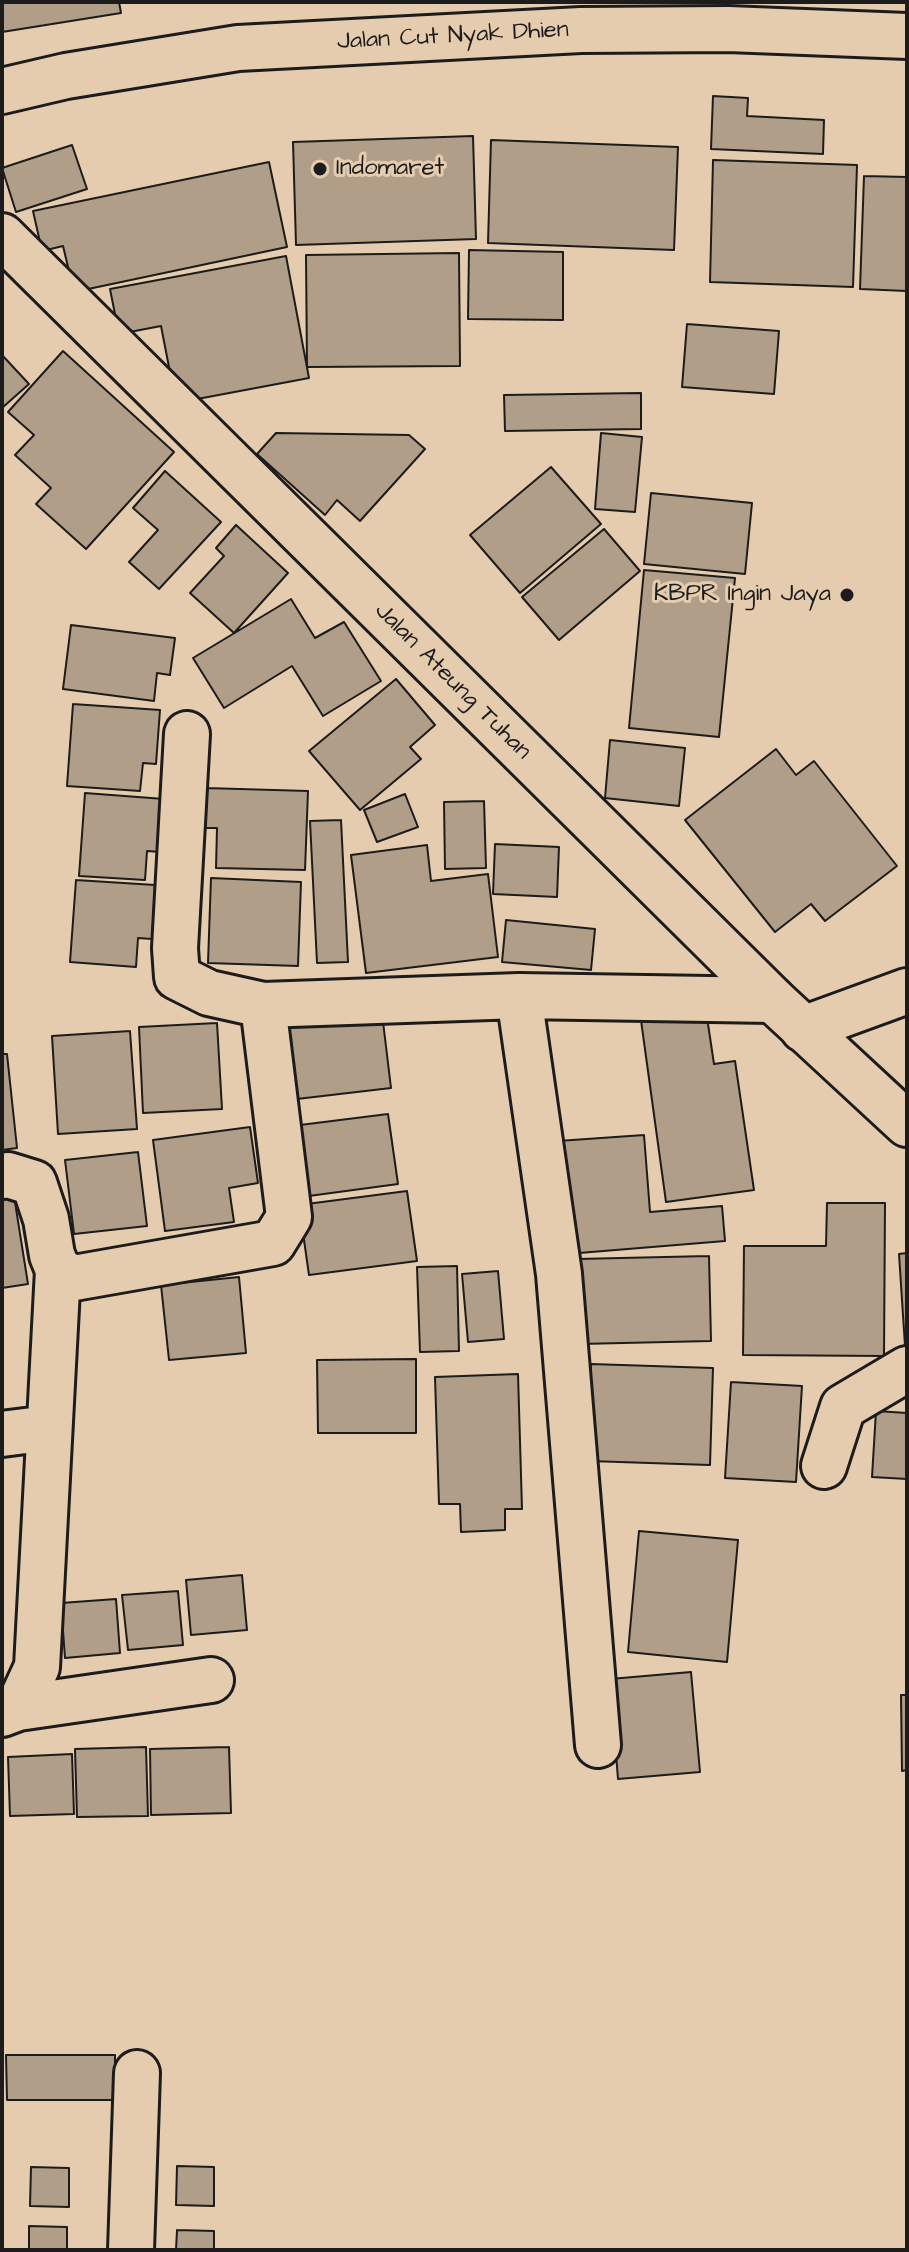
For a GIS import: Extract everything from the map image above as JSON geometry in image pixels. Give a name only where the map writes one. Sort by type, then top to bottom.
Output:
[{"type":"main road","name":"Jalan Cut Nyak Dhien","points":[[2,91],[66,76],[238,48],[581,30],[729,15],[907,36]]},
{"type":"main road","name":"Jalan Ateung Tuhan","points":[[2,236],[788,1014],[907,1124]]},
{"type":"main road","points":[[187,734],[175,948],[177,977],[209,993],[263,1005],[519,996],[788,1014],[907,991]]},
{"type":"main road","points":[[519,996],[559,1274],[598,1745]]},
{"type":"main road","points":[[58,1270],[74,1278],[273,1243],[289,1217],[263,1005]]},
{"type":"main road","points":[[2,1176],[34,1183],[58,1270],[37,1667],[10,1711]]},
{"type":"main road","points":[[824,1466],[843,1407],[907,1369]]},
{"type":"main road","points":[[2,1434],[49,1428]]},
{"type":"main road","points":[[10,1711],[211,1680]]},
{"type":"main road","points":[[131,2250],[137,2073]]},
{"type":"building","points":[[2,2],[119,2],[121,13],[2,32]]},
{"type":"building","points":[[713,96],[748,98],[747,116],[824,120],[823,154],[711,149]]},
{"type":"building","points":[[473,136],[476,239],[296,245],[293,142]]},
{"type":"building","points":[[491,140],[678,147],[674,250],[488,243]]},
{"type":"building","points":[[72,145],[87,189],[16,212],[2,168]]},
{"type":"building","points":[[713,160],[857,165],[853,287],[710,282]]},
{"type":"building","points":[[269,162],[287,247],[74,292],[63,246],[42,251],[33,211]]},
{"type":"building","points":[[864,176],[907,177],[907,291],[860,289]]},
{"type":"building","points":[[469,250],[563,252],[563,320],[468,319]]},
{"type":"building","points":[[459,253],[460,366],[307,367],[306,255]]},
{"type":"building","points":[[286,256],[309,378],[176,403],[161,326],[119,334],[110,289]]},
{"type":"building","points":[[687,324],[779,331],[774,394],[682,387]]},
{"type":"building","points":[[63,351],[174,452],[86,549],[36,504],[51,488],[15,455],[34,435],[8,412]]},
{"type":"building","points":[[2,355],[29,384],[2,408]]},
{"type":"building","points":[[641,393],[641,429],[505,431],[504,395]]},
{"type":"building","points":[[276,433],[409,435],[425,449],[360,521],[337,500],[325,515],[257,454]]},
{"type":"building","points":[[601,433],[642,437],[635,512],[595,509]]},
{"type":"building","points":[[551,467],[601,524],[520,593],[470,535]]},
{"type":"building","points":[[165,471],[221,522],[159,589],[129,562],[158,530],[133,508]]},
{"type":"building","points":[[651,493],[752,503],[745,574],[644,564]]},
{"type":"building","points":[[236,525],[288,573],[234,633],[190,593],[224,556],[216,548]]},
{"type":"building","points":[[604,529],[640,571],[559,640],[522,597]]},
{"type":"building","points":[[644,570],[735,578],[719,737],[629,728]]},
{"type":"building","points":[[291,599],[315,638],[344,622],[381,681],[323,716],[292,666],[224,708],[193,658]]},
{"type":"building","points":[[71,625],[175,638],[170,675],[157,673],[154,701],[63,689]]},
{"type":"building","points":[[396,679],[435,725],[410,747],[421,759],[360,810],[309,751]]},
{"type":"building","points":[[73,704],[160,710],[156,764],[143,763],[140,791],[67,786]]},
{"type":"building","points":[[610,740],[685,748],[679,806],[605,798]]},
{"type":"building","points":[[776,749],[796,775],[814,761],[897,866],[825,921],[811,904],[775,932],[685,820]]},
{"type":"building","points":[[205,788],[308,791],[305,870],[216,868],[217,828],[203,828]]},
{"type":"building","points":[[85,793],[164,799],[160,852],[147,851],[145,880],[79,876]]},
{"type":"building","points":[[405,794],[418,827],[377,842],[364,810]]},
{"type":"building","points":[[484,801],[486,868],[445,869],[444,802]]},
{"type":"building","points":[[341,820],[348,962],[317,963],[310,821]]},
{"type":"building","points":[[495,844],[559,847],[557,897],[493,894]]},
{"type":"building","points":[[427,845],[431,881],[488,874],[498,957],[366,973],[351,855]]},
{"type":"building","points":[[211,878],[301,882],[298,966],[208,963]]},
{"type":"building","points":[[76,880],[155,885],[152,939],[138,938],[136,967],[70,962]]},
{"type":"building","points":[[506,920],[595,929],[591,970],[502,962]]},
{"type":"building","points":[[705,1004],[714,1064],[735,1061],[754,1190],[666,1202],[640,1013]]},
{"type":"building","points":[[381,1005],[391,1088],[297,1099],[287,1017]]},
{"type":"building","points":[[217,1023],[222,1109],[143,1113],[139,1027]]},
{"type":"building","points":[[130,1031],[137,1129],[58,1134],[52,1036]]},
{"type":"building","points":[[2,1054],[7,1054],[17,1148],[2,1150]]},
{"type":"building","points":[[388,1114],[398,1184],[294,1198],[284,1127]]},
{"type":"building","points":[[250,1127],[258,1183],[229,1188],[234,1222],[165,1231],[153,1140]]},
{"type":"building","points":[[644,1135],[650,1212],[722,1206],[725,1241],[567,1254],[558,1141]]},
{"type":"building","points":[[138,1152],[147,1226],[74,1234],[65,1160]]},
{"type":"building","points":[[407,1191],[417,1261],[309,1275],[299,1205]]},
{"type":"building","points":[[14,1196],[28,1284],[2,1288],[2,1198]]},
{"type":"building","points":[[827,1203],[885,1203],[884,1356],[743,1355],[744,1246],[826,1246]]},
{"type":"building","points":[[907,1253],[907,1346],[905,1346],[899,1254]]},
{"type":"building","points":[[709,1256],[711,1341],[579,1344],[577,1259]]},
{"type":"building","points":[[457,1266],[459,1351],[420,1352],[417,1267]]},
{"type":"building","points":[[498,1271],[504,1339],[468,1342],[462,1274]]},
{"type":"building","points":[[239,1277],[246,1353],[169,1360],[161,1285]]},
{"type":"building","points":[[416,1359],[416,1433],[318,1433],[317,1360]]},
{"type":"building","points":[[591,1364],[713,1368],[710,1465],[589,1461]]},
{"type":"building","points":[[518,1374],[522,1509],[505,1509],[505,1530],[461,1532],[460,1504],[439,1504],[435,1377]]},
{"type":"building","points":[[731,1382],[802,1386],[796,1482],[725,1478]]},
{"type":"building","points":[[876,1411],[907,1413],[907,1479],[872,1477]]},
{"type":"building","points":[[639,1531],[738,1540],[727,1662],[628,1652]]},
{"type":"building","points":[[242,1575],[247,1630],[191,1635],[186,1580]]},
{"type":"building","points":[[178,1591],[183,1645],[128,1650],[122,1595]]},
{"type":"building","points":[[116,1599],[120,1653],[65,1658],[61,1603]]},
{"type":"building","points":[[691,1672],[700,1772],[618,1779],[610,1679]]},
{"type":"building","points":[[901,1695],[907,1695],[907,1770],[902,1771]]},
{"type":"building","points":[[146,1747],[148,1816],[77,1817],[75,1749]]},
{"type":"building","points":[[229,1747],[231,1813],[151,1815],[150,1749]]},
{"type":"building","points":[[72,1754],[74,1814],[10,1816],[8,1757]]},
{"type":"building","points":[[6,2055],[115,2055],[115,2100],[7,2100]]},
{"type":"building","points":[[177,2166],[214,2167],[214,2206],[176,2205]]},
{"type":"building","points":[[31,2167],[69,2168],[69,2207],[30,2206]]},
{"type":"building","points":[[29,2226],[67,2227],[67,2250],[29,2250]]},
{"type":"building","points":[[177,2230],[214,2231],[214,2250],[176,2250]]},
{"type":"place","name":"Indomaret","points":[[320,169]]},
{"type":"place","name":"KBPR Ingin Jaya","points":[[847,595]]}]
